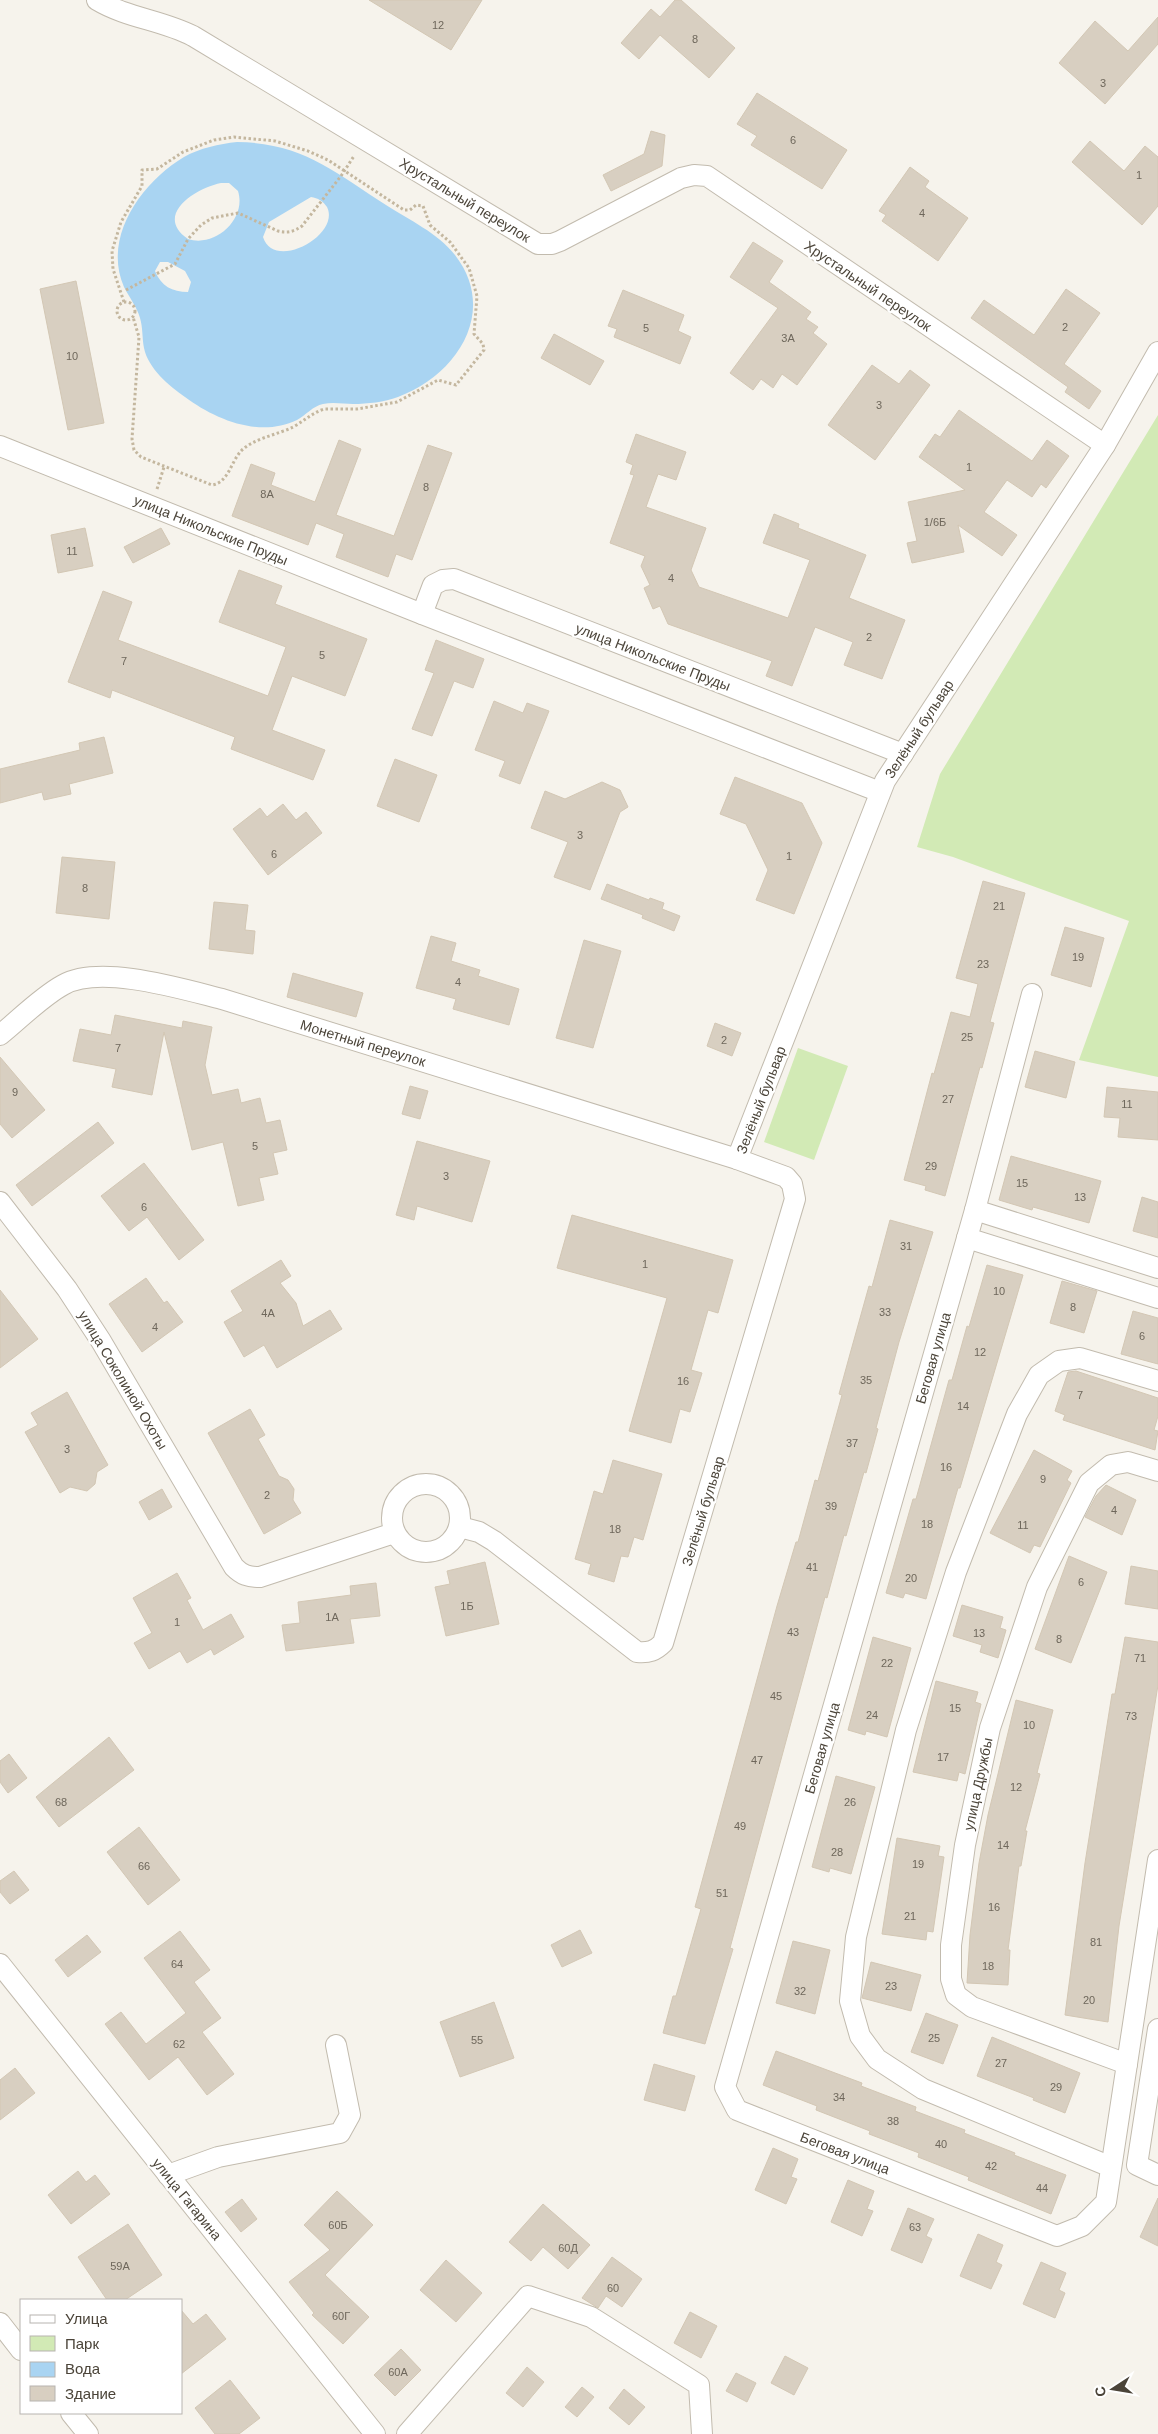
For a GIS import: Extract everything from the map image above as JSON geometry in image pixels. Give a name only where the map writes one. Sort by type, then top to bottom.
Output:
[{"type":"street","name":"Хрустальный переулок","points":[[98,0],[113,9],[187,33],[531,241],[545,244],[560,241],[681,178],[694,175],[706,176],[1105,445]]},
{"type":"street","name":"Зелёный бульвар","points":[[460,1526],[479,1532],[494,1541],[632,1649],[646,1653],[656,1650],[663,1643],[796,1199],[792,1184],[786,1177],[737,1159],[880,792],[1105,445],[1158,352]]},
{"type":"street","name":"улица Никольские Пруды","points":[[0,446],[422,614],[880,792]]},
{"type":"street","name":"улица Никольские Пруды","points":[[422,614],[433,585],[443,580],[454,579],[903,754]]},
{"type":"street","name":"Монетный переулок","points":[[0,1035],[63,985],[78,979],[95,977],[166,985],[222,999],[737,1159]]},
{"type":"street","name":"Беговая улица","points":[[1032,994],[975,1210],[725,2087],[737,2110],[1057,2236],[1082,2226],[1106,2202],[1111,2167]]},
{"type":"street","name":"улица Соколиной Охоты","points":[[0,1202],[66,1289],[101,1341],[234,1567],[240,1574],[260,1577],[394,1533]]},
{"type":"street","points":[[975,1210],[1158,1268]]},
{"type":"street","points":[[967,1238],[1158,1298]]},
{"type":"street","points":[[1158,1381],[1080,1358],[1059,1361],[1039,1375],[1017,1414],[956,1572],[906,1730],[856,1936],[850,2001],[860,2036],[877,2060],[922,2090],[1111,2167],[1158,1860]]},
{"type":"street","name":"улица Дружбы","points":[[1127,2064],[972,2007],[956,1995],[951,1979],[950,1945],[965,1845],[990,1728],[1037,1587],[1089,1483],[1110,1465],[1128,1462],[1158,1471]]},
{"type":"street","points":[[430,1483],[444,1488],[454,1498],[460,1511],[460,1526],[454,1539],[443,1548],[429,1553],[415,1551],[403,1544],[394,1533],[391,1518],[394,1504],[402,1492],[415,1485],[430,1483]]},
{"type":"street","name":"улица Гагарина","points":[[0,1964],[375,2434]]},
{"type":"street","points":[[1158,2029],[1137,2165],[1158,2175]]},
{"type":"street","points":[[168,2175],[218,2157],[340,2133],[350,2115],[336,2045]]},
{"type":"street","points":[[407,2434],[528,2296],[591,2317],[699,2385],[702,2434]]},
{"type":"street","points":[[0,2323],[20,2349]]},
{"type":"street","points":[[72,2414],[88,2434]]},
{"type":"path","points":[[234,137],[254,138],[293,146],[319,156],[344,171],[404,210],[410,210],[416,205],[423,206],[430,225],[456,248],[469,268],[477,296],[474,334],[483,344],[484,350],[456,385],[438,380],[397,402],[365,408],[318,411],[294,426],[244,448],[222,480],[215,485],[208,485],[141,458],[134,450],[132,439],[139,337],[133,316],[134,306],[124,302],[113,269],[112,251],[121,222],[142,186],[140,173],[143,169],[157,170],[183,152],[214,140],[234,137]]},
{"type":"path","points":[[126,290],[175,264],[188,240],[212,218],[238,213],[266,227],[284,233],[296,230],[341,176],[364,140]]},
{"type":"path","points":[[124,302],[118,306],[118,316],[124,320],[133,316]]},
{"type":"green space","points":[[1158,415],[1158,1077],[1079,1060],[1129,921],[953,857],[917,847],[940,774]]},
{"type":"green space","points":[[798,1048],[848,1066],[814,1160],[764,1142]]},
{"type":"water","points":[[237,142],[281,147],[316,161],[423,227],[455,255],[468,277],[473,298],[472,319],[465,340],[453,358],[438,374],[419,387],[393,399],[364,404],[323,404],[297,420],[283,425],[268,427],[253,427],[239,424],[210,413],[179,393],[160,376],[146,355],[140,318],[124,287],[119,268],[118,249],[122,230],[141,196],[168,168],[196,151]],"holes":[[[221,183],[229,183],[238,191],[240,201],[238,212],[233,221],[218,235],[198,241],[188,239],[178,230],[175,221],[176,212],[182,204],[200,190]],[[311,197],[324,203],[327,207],[329,218],[316,238],[304,246],[280,251],[269,247],[263,237],[269,222]],[[160,262],[168,262],[185,271],[191,282],[188,292],[177,291],[160,281],[155,271]]]},
{"type":"building","points":[[369,0],[482,0],[451,50]]},
{"type":"building","points":[[675,0],[681,0],[735,48],[709,78],[660,35],[639,59],[621,43],[651,9],[660,17]]},
{"type":"building","points":[[1158,17],[1158,44],[1105,104],[1059,63],[1095,21],[1128,51]]},
{"type":"building","points":[[757,93],[847,150],[822,189],[751,145],[757,136],[737,124]]},
{"type":"building","points":[[651,131],[665,135],[662,166],[611,191],[603,175],[644,154]]},
{"type":"building","points":[[1090,141],[1124,171],[1145,146],[1158,157],[1158,206],[1142,225],[1072,162]]},
{"type":"building","points":[[910,167],[929,181],[925,187],[968,218],[938,261],[882,221],[886,215],[879,211]]},
{"type":"building","points":[[753,242],[783,261],[769,282],[811,312],[806,319],[818,327],[813,333],[827,344],[797,385],[782,374],[773,388],[761,379],[753,390],[730,373],[778,308],[730,277]]},
{"type":"building","points":[[76,281],[104,423],[68,430],[40,289]]},
{"type":"building","points":[[1066,289],[1100,313],[1064,364],[1101,391],[1089,409],[1065,392],[1068,387],[971,318],[984,300],[1034,335]]},
{"type":"building","points":[[623,290],[684,315],[678,331],[691,337],[680,364],[614,337],[617,329],[608,326]]},
{"type":"building","points":[[554,334],[604,361],[590,385],[541,358]]},
{"type":"building","points":[[872,365],[899,384],[910,370],[930,385],[875,460],[828,425]]},
{"type":"building","points":[[959,410],[1032,461],[1047,440],[1069,456],[1046,488],[1041,484],[1032,497],[1007,480],[984,512],[1017,535],[1002,556],[958,525],[964,552],[912,563],[907,543],[917,541],[908,502],[965,490],[919,457],[935,434],[940,437]]},
{"type":"building","points":[[636,434],[686,452],[676,480],[658,474],[646,507],[706,528],[691,570],[699,587],[788,618],[810,560],[763,543],[774,514],[799,524],[798,528],[866,555],[849,598],[905,620],[882,679],[844,665],[853,642],[815,627],[792,686],[766,676],[772,661],[668,624],[660,606],[653,609],[644,588],[650,585],[641,566],[645,556],[610,543],[634,475],[630,474],[633,465],[626,462]]},
{"type":"building","points":[[339,440],[361,449],[336,515],[394,536],[428,445],[452,453],[412,560],[396,554],[388,577],[336,557],[344,534],[316,523],[308,545],[232,516],[251,464],[275,473],[271,485],[315,502]]},
{"type":"building","points":[[85,528],[93,566],[58,573],[51,535]]},
{"type":"building","points":[[161,528],[170,544],[133,563],[124,547]]},
{"type":"building","points":[[239,570],[282,586],[275,604],[367,639],[345,696],[292,676],[272,730],[325,750],[313,780],[231,749],[235,737],[112,690],[110,698],[68,682],[103,591],[132,602],[118,640],[268,696],[286,647],[219,622]]},
{"type":"building","points":[[436,640],[484,659],[473,688],[454,681],[432,736],[412,729],[434,673],[425,670]]},
{"type":"building","points":[[494,701],[523,713],[527,703],[549,711],[520,784],[499,776],[505,761],[475,750]]},
{"type":"building","points":[[104,737],[113,773],[69,784],[71,794],[44,800],[42,792],[0,803],[0,769],[80,750],[79,743]]},
{"type":"building","points":[[395,759],[437,775],[419,822],[377,806]]},
{"type":"building","points":[[735,777],[802,803],[822,843],[794,914],[756,900],[768,870],[746,824],[720,814]]},
{"type":"building","points":[[602,782],[620,790],[628,807],[620,812],[590,890],[554,877],[568,842],[531,828],[545,791],[565,799]]},
{"type":"building","points":[[283,804],[296,820],[306,812],[322,833],[268,875],[233,829],[260,808],[267,817]]},
{"type":"building","points":[[62,857],[115,862],[109,919],[56,913]]},
{"type":"building","points":[[983,881],[1025,893],[990,1022],[994,1023],[945,1196],[925,1190],[926,1186],[904,1180],[932,1073],[934,1074],[951,1012],[970,1017],[978,984],[956,978]]},
{"type":"building","points":[[607,884],[649,900],[650,898],[664,903],[662,909],[680,916],[674,931],[642,918],[643,915],[601,899]]},
{"type":"building","points":[[214,902],[248,905],[245,930],[255,931],[253,954],[209,949]]},
{"type":"building","points":[[1065,927],[1104,938],[1091,987],[1051,975]]},
{"type":"building","points":[[431,936],[456,943],[451,961],[480,970],[478,976],[519,989],[509,1025],[453,1009],[456,999],[416,988]]},
{"type":"building","points":[[584,940],[621,951],[593,1048],[556,1038]]},
{"type":"building","points":[[293,973],[363,993],[356,1017],[287,997]]},
{"type":"building","points":[[115,1015],[182,1028],[183,1021],[212,1027],[205,1065],[212,1095],[238,1089],[241,1103],[260,1098],[266,1123],[280,1120],[287,1150],[273,1153],[278,1174],[259,1178],[264,1200],[238,1206],[223,1142],[192,1150],[164,1032],[152,1095],[112,1087],[116,1069],[73,1061],[80,1029],[111,1035]]},
{"type":"building","points":[[715,1023],[741,1033],[732,1056],[707,1046]]},
{"type":"building","points":[[1035,1051],[1075,1062],[1066,1098],[1025,1087]]},
{"type":"building","points":[[0,1057],[45,1110],[12,1138],[0,1124]]},
{"type":"building","points":[[410,1086],[428,1091],[420,1119],[402,1114]]},
{"type":"building","points":[[1107,1087],[1158,1092],[1158,1140],[1118,1137],[1120,1118],[1104,1117]]},
{"type":"building","points":[[98,1122],[114,1143],[32,1206],[16,1185]]},
{"type":"building","points":[[417,1141],[490,1161],[472,1222],[417,1206],[414,1220],[396,1215]]},
{"type":"building","points":[[1011,1156],[1101,1181],[1089,1223],[1033,1207],[1032,1210],[999,1200]]},
{"type":"building","points":[[144,1163],[204,1240],[179,1260],[147,1217],[129,1231],[101,1196]]},
{"type":"building","points":[[1142,1197],[1158,1202],[1158,1238],[1133,1231]]},
{"type":"building","points":[[572,1215],[733,1260],[718,1313],[708,1310],[691,1370],[702,1373],[690,1412],[680,1409],[671,1443],[629,1431],[667,1298],[557,1268]]},
{"type":"building","points":[[890,1220],[933,1232],[899,1342],[866,1473],[864,1472],[846,1536],[844,1535],[827,1598],[825,1597],[730,1948],[733,1949],[705,2044],[663,2033],[673,1996],[676,1996],[701,1909],[695,1907],[777,1606],[796,1542],[798,1542],[815,1480],[818,1481],[842,1395],[839,1394],[850,1354],[869,1286],[872,1287]]},
{"type":"building","points":[[281,1260],[291,1276],[280,1283],[296,1303],[303,1326],[330,1310],[342,1329],[277,1368],[264,1345],[244,1357],[224,1322],[243,1311],[231,1291]]},
{"type":"building","points":[[987,1265],[1023,1275],[926,1599],[905,1593],[903,1598],[886,1593],[913,1499],[916,1499],[949,1380],[952,1380]]},
{"type":"building","points":[[146,1278],[164,1303],[167,1301],[183,1322],[142,1352],[109,1304]]},
{"type":"building","points":[[1062,1281],[1097,1291],[1084,1333],[1050,1323]]},
{"type":"building","points":[[0,1290],[38,1339],[0,1368]]},
{"type":"building","points":[[1133,1311],[1158,1318],[1158,1364],[1121,1354]]},
{"type":"building","points":[[1076,1371],[1158,1398],[1158,1416],[1154,1430],[1158,1431],[1155,1450],[1063,1420],[1065,1415],[1055,1411],[1068,1372]]},
{"type":"building","points":[[67,1392],[108,1465],[97,1472],[95,1484],[87,1491],[70,1487],[60,1493],[25,1432],[38,1425],[31,1413]]},
{"type":"building","points":[[250,1409],[265,1435],[258,1439],[279,1476],[288,1480],[294,1489],[293,1500],[301,1513],[264,1534],[208,1433]]},
{"type":"building","points":[[1034,1450],[1072,1471],[1067,1480],[1071,1483],[1040,1547],[1034,1545],[1030,1553],[990,1533]]},
{"type":"building","points":[[613,1460],[662,1474],[643,1540],[634,1537],[628,1557],[621,1556],[614,1582],[588,1574],[591,1564],[575,1559],[594,1491],[603,1494]]},
{"type":"building","points":[[1106,1485],[1136,1500],[1122,1535],[1085,1517],[1096,1496]]},
{"type":"building","points":[[162,1489],[172,1507],[149,1520],[139,1502]]},
{"type":"building","points":[[1069,1556],[1107,1572],[1071,1663],[1035,1649]]},
{"type":"building","points":[[485,1562],[499,1624],[446,1636],[435,1587],[450,1584],[447,1571]]},
{"type":"building","points":[[1131,1566],[1158,1571],[1158,1609],[1125,1604]]},
{"type":"building","points":[[177,1573],[191,1598],[187,1600],[203,1630],[231,1614],[244,1637],[214,1655],[211,1649],[187,1663],[180,1651],[149,1669],[134,1643],[152,1633],[133,1598]]},
{"type":"building","points":[[376,1583],[380,1616],[350,1619],[354,1643],[286,1651],[282,1625],[300,1623],[298,1602],[351,1595],[350,1586]]},
{"type":"building","points":[[962,1605],[1003,1617],[1000,1628],[1006,1630],[998,1658],[980,1652],[982,1645],[953,1636]]},
{"type":"building","points":[[873,1637],[911,1648],[887,1737],[866,1731],[865,1735],[848,1730]]},
{"type":"building","points":[[1125,1637],[1158,1642],[1158,1685],[1119,1926],[1108,2022],[1065,2015],[1085,1863],[1112,1694],[1115,1694]]},
{"type":"building","points":[[936,1681],[978,1692],[975,1702],[981,1704],[965,1774],[959,1772],[957,1781],[913,1772]]},
{"type":"building","points":[[1016,1700],[1053,1710],[1037,1773],[1040,1774],[1025,1831],[1027,1831],[1021,1866],[1019,1866],[1008,1950],[1010,1950],[1008,1985],[967,1983],[970,1935],[979,1863],[988,1815]]},
{"type":"building","points":[[109,1737],[134,1770],[59,1827],[36,1797]]},
{"type":"building","points":[[9,1754],[27,1778],[8,1793],[0,1782],[0,1761]]},
{"type":"building","points":[[836,1776],[875,1787],[851,1874],[830,1868],[829,1872],[812,1867]]},
{"type":"building","points":[[139,1827],[180,1880],[148,1905],[107,1852]]},
{"type":"building","points":[[897,1838],[940,1846],[938,1856],[944,1857],[933,1932],[927,1931],[926,1940],[882,1934]]},
{"type":"building","points":[[14,1871],[29,1890],[10,1904],[0,1892],[0,1881]]},
{"type":"building","points":[[580,1930],[592,1953],[562,1967],[551,1945]]},
{"type":"building","points":[[180,1931],[210,1970],[194,1982],[221,2018],[202,2032],[234,2074],[207,2095],[178,2057],[149,2080],[105,2024],[121,2012],[146,2044],[186,2013],[144,1958]]},
{"type":"building","points":[[87,1935],[101,1952],[68,1977],[55,1960]]},
{"type":"building","points":[[793,1941],[830,1950],[815,2014],[776,2003]]},
{"type":"building","points":[[871,1962],[921,1975],[911,2011],[862,1998]]},
{"type":"building","points":[[494,2002],[514,2058],[460,2077],[440,2022]]},
{"type":"building","points":[[926,2013],[958,2025],[943,2064],[911,2052]]},
{"type":"building","points":[[992,2037],[1080,2073],[1065,2113],[1033,2100],[1034,2098],[977,2076]]},
{"type":"building","points":[[776,2051],[862,2083],[861,2086],[916,2107],[915,2111],[965,2130],[964,2133],[1066,2175],[1051,2214],[968,2180],[969,2177],[918,2157],[919,2153],[869,2134],[870,2131],[816,2110],[817,2106],[763,2085]]},
{"type":"building","points":[[654,2064],[695,2076],[685,2111],[644,2100]]},
{"type":"building","points":[[15,2068],[35,2093],[0,2120],[0,2080]]},
{"type":"building","points":[[773,2148],[798,2159],[791,2177],[797,2179],[786,2204],[755,2190]]},
{"type":"building","points":[[78,2171],[86,2182],[95,2175],[110,2194],[71,2224],[48,2195]]},
{"type":"building","points":[[848,2180],[874,2191],[867,2209],[873,2211],[862,2236],[831,2222]]},
{"type":"building","points":[[337,2191],[373,2225],[325,2275],[369,2317],[343,2344],[312,2315],[314,2313],[289,2282],[330,2250],[304,2225]]},
{"type":"building","points":[[1158,2198],[1158,2246],[1140,2237]]},
{"type":"building","points":[[242,2199],[257,2219],[241,2232],[225,2212]]},
{"type":"building","points":[[543,2204],[590,2245],[568,2269],[543,2247],[531,2261],[509,2242]]},
{"type":"building","points":[[908,2208],[934,2219],[926,2236],[932,2239],[922,2263],[891,2250]]},
{"type":"building","points":[[128,2224],[162,2275],[126,2299],[106,2299],[78,2257]]},
{"type":"building","points":[[978,2234],[1003,2245],[996,2262],[1002,2265],[991,2289],[960,2276]]},
{"type":"building","points":[[612,2257],[642,2279],[622,2307],[606,2296],[598,2308],[582,2298]]},
{"type":"building","points":[[446,2260],[482,2293],[456,2322],[420,2290]]},
{"type":"building","points":[[1041,2262],[1066,2273],[1059,2290],[1065,2293],[1055,2318],[1023,2304]]},
{"type":"building","points":[[182,2311],[193,2324],[206,2314],[226,2339],[182,2373]]},
{"type":"building","points":[[690,2312],[717,2326],[701,2358],[674,2343]]},
{"type":"building","points":[[401,2349],[421,2370],[395,2396],[374,2375]]},
{"type":"building","points":[[785,2356],[808,2368],[794,2395],[771,2383]]},
{"type":"building","points":[[527,2367],[544,2382],[523,2407],[506,2393]]},
{"type":"building","points":[[736,2373],[756,2383],[747,2402],[726,2391]]},
{"type":"building","points":[[230,2380],[260,2418],[239,2434],[215,2434],[195,2408]]},
{"type":"building","points":[[582,2387],[594,2397],[577,2417],[565,2407]]},
{"type":"building","points":[[624,2389],[645,2407],[629,2425],[609,2408]]}]
